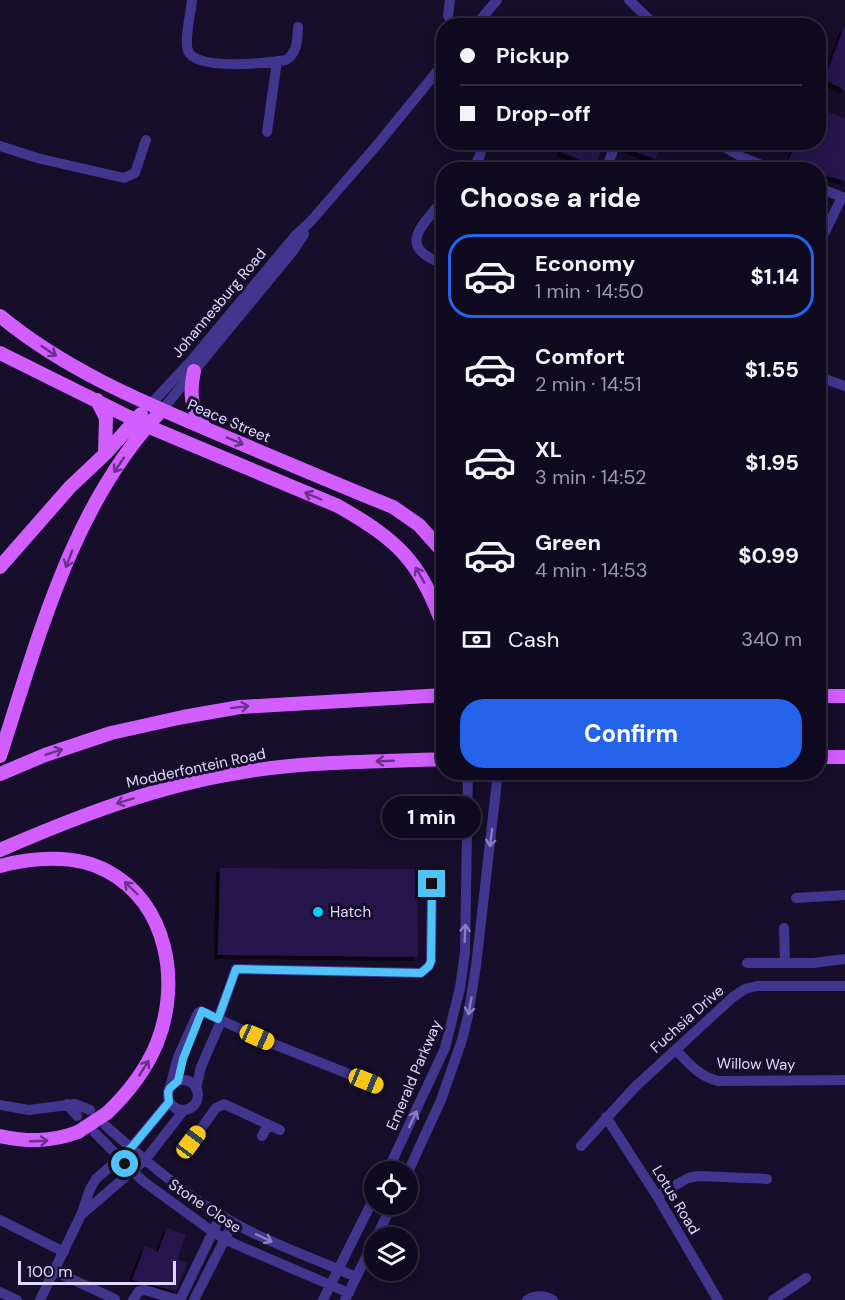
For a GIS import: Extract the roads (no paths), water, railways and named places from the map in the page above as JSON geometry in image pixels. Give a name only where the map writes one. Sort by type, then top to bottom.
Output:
[{"type":"main road","name":"Peace Street","points":[[0,316],[70,365],[101,383],[393,507],[419,525],[436,544]]},
{"type":"main road","points":[[0,352],[142,422],[338,506],[366,522],[395,543],[415,565],[436,607]]},
{"type":"main road","points":[[194,371],[191,384],[192,405],[206,429]]},
{"type":"main road","points":[[97,400],[106,418],[105,454]]},
{"type":"main road","points":[[0,567],[70,487],[156,408]]},
{"type":"main road","points":[[0,756],[42,631],[78,535],[142,422]]},
{"type":"main road","points":[[0,774],[45,755],[111,733],[240,706],[436,695]]},
{"type":"main road","points":[[826,696],[845,696]]},
{"type":"main road","points":[[826,757],[845,757]]},
{"type":"main road","name":"Modderfontein Road","points":[[0,850],[60,824],[122,802],[242,772],[299,765],[436,759]]},
{"type":"main road","points":[[0,866],[21,861],[49,859],[79,862],[105,870],[122,880],[136,893],[158,924],[168,962],[167,1006],[157,1043],[147,1065],[106,1120],[63,1138],[45,1141],[21,1141],[0,1136]]},
{"type":"street","points":[[192,0],[187,42],[192,57],[200,61],[218,63],[277,61],[293,56],[298,27]]},
{"type":"street","points":[[448,16],[450,0]]},
{"type":"street","points":[[482,18],[497,0]]},
{"type":"street","points":[[633,1],[649,18]]},
{"type":"street","points":[[267,132],[277,61]]},
{"type":"street","name":"Johannesburg Road","points":[[156,408],[190,362],[295,236],[311,221],[436,73]]},
{"type":"street","points":[[0,146],[37,158],[124,178],[135,173],[146,140]]},
{"type":"street","points":[[729,150],[754,162]]},
{"type":"street","points":[[826,191],[844,198],[826,231]]},
{"type":"street","points":[[436,209],[419,230],[416,239],[420,253],[427,259],[436,262]]},
{"type":"street","name":"Johannesburg Road","points":[[156,408],[194,371],[293,251],[311,221]]},
{"type":"street","points":[[826,379],[845,386]]},
{"type":"street","name":"Emerald Parkway","points":[[392,1161],[445,1048],[460,988],[465,932],[468,780]]},
{"type":"street","name":"Emerald Parkway","points":[[413,1161],[441,1100],[468,1016],[476,966],[497,780]]},
{"type":"street","points":[[81,1215],[145,1160],[184,1110],[192,1107],[195,1091],[236,969],[421,973],[431,961],[432,884]]},
{"type":"street","points":[[796,898],[845,894]]},
{"type":"street","points":[[784,928],[784,963]]},
{"type":"street","points":[[747,963],[833,962],[845,959]]},
{"type":"street","name":"Fuchsia Drive","points":[[581,1146],[606,1117],[733,997],[745,989],[773,985],[845,986]]},
{"type":"street","points":[[184,1110],[175,1108],[169,1102],[168,1092],[174,1084],[178,1057],[198,1013],[202,1011],[379,1086]]},
{"type":"street","name":"Willow Way","points":[[676,1050],[698,1072],[718,1081],[845,1080]]},
{"type":"street","points":[[174,1084],[195,1091],[215,1110]]},
{"type":"street","points":[[40,1300],[96,1179],[131,1148],[169,1102]]},
{"type":"street","points":[[67,1104],[77,1116]]},
{"type":"street","points":[[0,1105],[29,1110],[67,1104],[82,1105],[90,1110]]},
{"type":"street","points":[[191,1142],[220,1106],[228,1105],[247,1119],[280,1130]]},
{"type":"street","name":"Lotus Road","points":[[606,1117],[718,1300]]},
{"type":"street","name":"Stone Close","points":[[106,1120],[145,1160],[233,1223],[356,1277]]},
{"type":"street","points":[[262,1136],[268,1125]]},
{"type":"street","name":"Stone Close","points":[[95,1133],[132,1172],[213,1232],[330,1285],[347,1296]]},
{"type":"street","points":[[657,1197],[688,1178],[698,1176],[767,1179]]},
{"type":"street","points":[[134,1300],[140,1291],[145,1290],[179,1300],[221,1215]]},
{"type":"street","points":[[323,1300],[365,1215]]},
{"type":"street","points":[[0,1220],[64,1251]]},
{"type":"street","points":[[194,1300],[233,1223]]},
{"type":"street","points":[[347,1296],[364,1261]]},
{"type":"street","points":[[54,1271],[115,1299]]},
{"type":"street","points":[[773,1300],[806,1278]]},
{"type":"street","points":[[0,1292],[17,1300]]},
{"type":"street","points":[[527,1300],[539,1296],[553,1300]]},
{"type":"place","name":"Hatch","points":[[318,912]]}]
